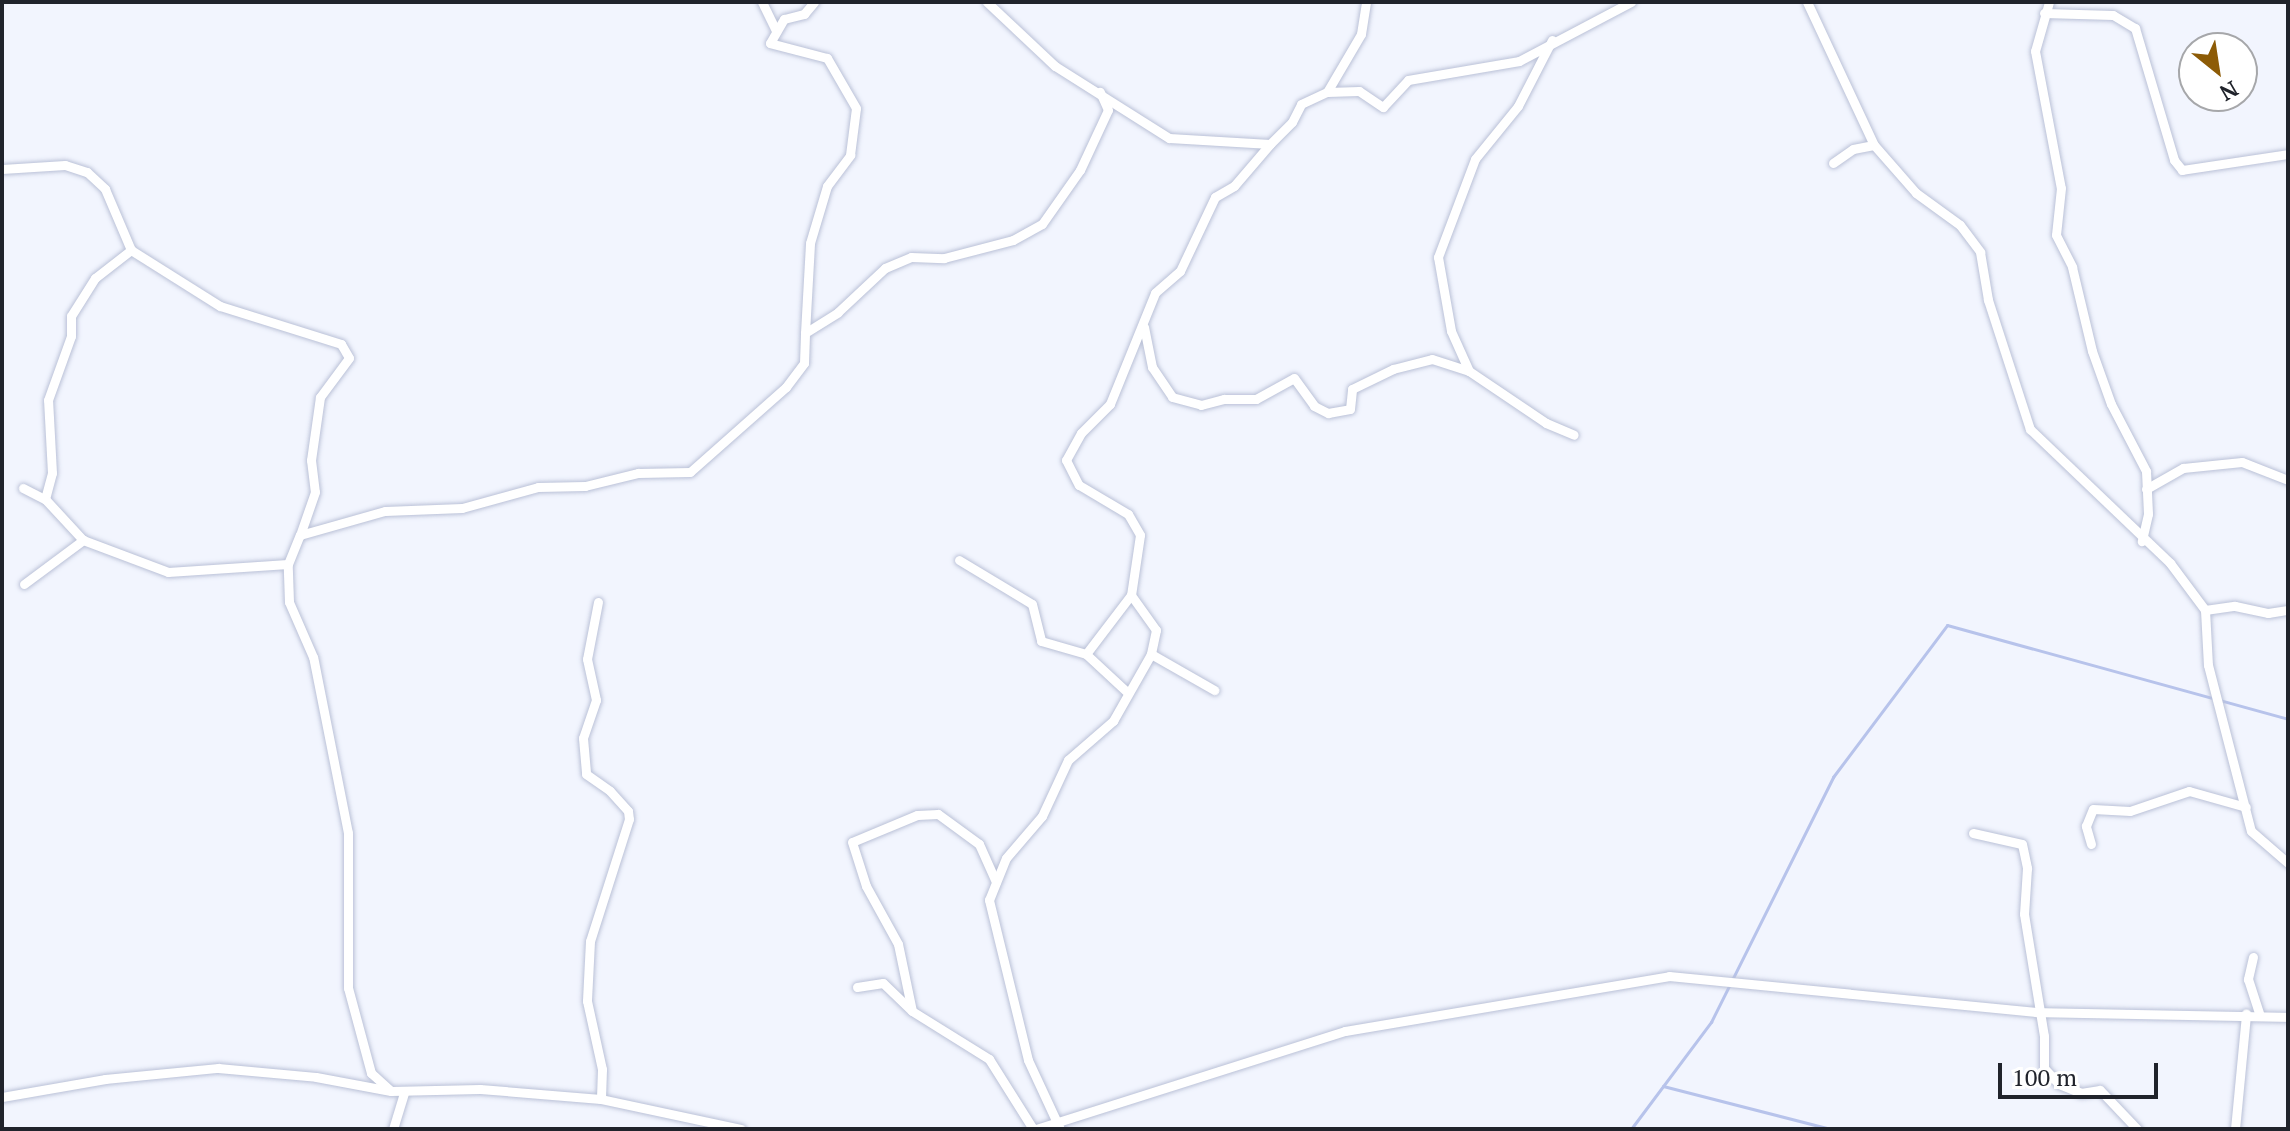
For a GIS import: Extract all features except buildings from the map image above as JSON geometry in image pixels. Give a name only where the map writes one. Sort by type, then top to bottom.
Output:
[{"type":"street","points":[[762,2],[776,31]]},
{"type":"street","points":[[300,535],[385,511],[462,508],[538,487],[585,486],[638,473],[690,472],[786,387],[804,363],[810,243],[827,186],[850,155],[856,108],[827,58],[777,48],[770,43],[784,19],[804,14],[814,2]]},
{"type":"street","points":[[1327,92],[1361,34],[1366,2]]},
{"type":"street","points":[[1086,654],[1131,595],[1140,535],[1128,514],[1079,485],[1066,460],[1081,433],[1110,404],[1144,327],[1155,293],[1180,271],[1215,197],[1234,186],[1292,122],[1301,104],[1327,92],[1359,91],[1383,107],[1408,80],[1519,61],[1552,40],[1631,2]]},
{"type":"street","points":[[1807,2],[1874,145],[1916,193],[1960,225],[1980,252],[1988,300],[2030,429],[2142,541],[2170,563],[2205,610],[2208,665],[2251,831],[2288,863]]},
{"type":"street","points":[[2049,2],[2035,51],[2061,188],[2056,235],[2072,267],[2092,351],[2146,471],[2148,514],[2142,541]]},
{"type":"street","points":[[990,4],[1055,66],[1169,138],[1270,144]]},
{"type":"street","points":[[2044,13],[2113,15],[2135,28],[2174,160],[2182,170],[2288,154]]},
{"type":"street","points":[[1469,371],[1451,331],[1438,257],[1475,159],[1518,106],[1552,40]]},
{"type":"street","points":[[805,333],[838,312],[885,268],[911,257],[944,258],[1013,240],[1042,224],[1080,170],[1108,110],[1100,92]]},
{"type":"street","points":[[1833,163],[1853,149],[1874,145]]},
{"type":"street","points":[[2,169],[65,165],[87,172],[105,189],[131,250],[220,306],[341,344],[349,358],[320,397],[311,460],[315,492],[288,564],[289,602],[313,657],[348,833],[348,988],[371,1073],[391,1091]]},
{"type":"street","points":[[46,495],[52,473],[48,400],[71,336],[71,316],[95,278],[131,250]]},
{"type":"street","points":[[1144,327],[1152,367],[1172,397],[1201,405],[1256,399],[1294,378],[1314,406],[1328,413],[1350,409],[1352,389],[1393,369],[1432,359],[1469,371],[1546,423],[1574,435]]},
{"type":"street","points":[[2146,489],[2183,468],[2242,462],[2288,480]]},
{"type":"street","points":[[26,490],[46,495],[83,540],[168,572],[288,564]]},
{"type":"street","points":[[24,584],[83,540]]},
{"type":"street","points":[[959,560],[1032,604],[1041,641],[1086,654],[1126,691]]},
{"type":"street","points":[[1058,1126],[1028,1060],[1003,975],[999,937],[990,918],[996,882],[1021,836],[1053,798],[1068,760],[1113,721],[1126,691],[1151,654],[1156,630],[1131,595]]},
{"type":"street","points":[[598,602],[587,659],[596,700],[583,738],[586,774],[610,791],[628,811],[629,819],[590,941],[587,1001],[602,1069],[601,1099]]},
{"type":"street","points":[[2205,610],[2235,606],[2268,613],[2288,610]]},
{"type":"street","points":[[1151,654],[1214,690]]},
{"type":"street","points":[[2091,844],[2086,826],[2093,809],[2130,811],[2189,791],[2246,807]]},
{"type":"street","points":[[912,1011],[898,944],[866,886],[852,842],[917,815],[938,814],[979,844],[996,882]]},
{"type":"street","points":[[1973,833],[2022,844],[2036,1012],[2044,1036],[2044,1068],[2059,1084],[2081,1093],[2100,1090],[2137,1129]]},
{"type":"street","points":[[2253,957],[2248,979],[2260,1015]]},
{"type":"street","points":[[857,987],[883,983],[912,1011],[989,1059],[1034,1129],[1058,1126],[1345,1031],[1669,976],[2036,1012],[2288,1017]]},
{"type":"street","points":[[2235,1129],[2246,1014]]},
{"type":"street","points":[[2,1097],[105,1079],[218,1068],[316,1077],[391,1091],[480,1089],[601,1099],[741,1129]]},
{"type":"street","points":[[393,1129],[404,1092]]},
{"type":"waterway","points":[[1631,1129],[1711,1022],[1833,777],[1947,625],[2288,719]]},
{"type":"waterway","points":[[1663,1086],[1830,1129]]}]
